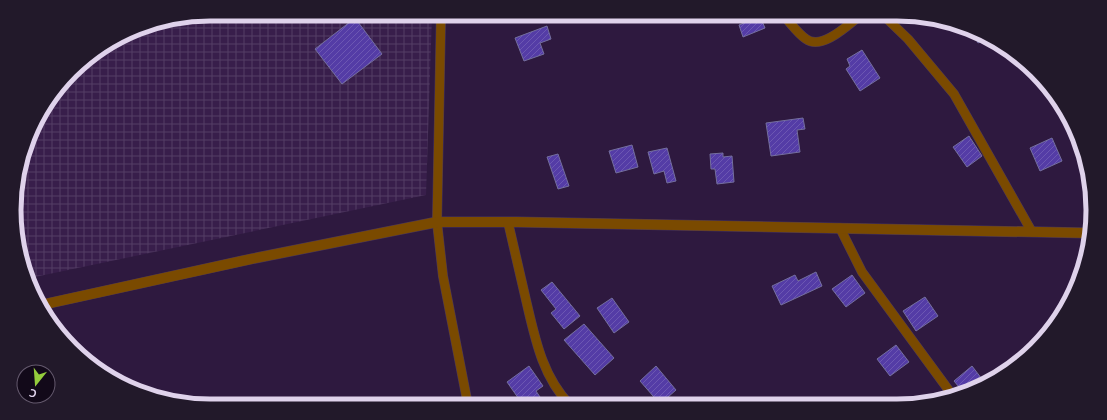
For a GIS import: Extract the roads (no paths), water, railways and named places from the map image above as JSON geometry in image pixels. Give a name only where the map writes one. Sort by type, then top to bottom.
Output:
[{"type":"street","points":[[46,304],[251,259],[437,222],[840,228],[1084,234]]},
{"type":"lane","points":[[441,21],[437,222],[443,276],[467,399]]},
{"type":"lane","points":[[788,21],[806,40],[814,43],[826,41],[853,21]]},
{"type":"lane","points":[[889,21],[908,39],[954,94],[1032,232]]},
{"type":"lane","points":[[508,222],[537,350],[549,377],[559,394],[564,399]]},
{"type":"lane","points":[[840,228],[862,272],[950,392]]}]
